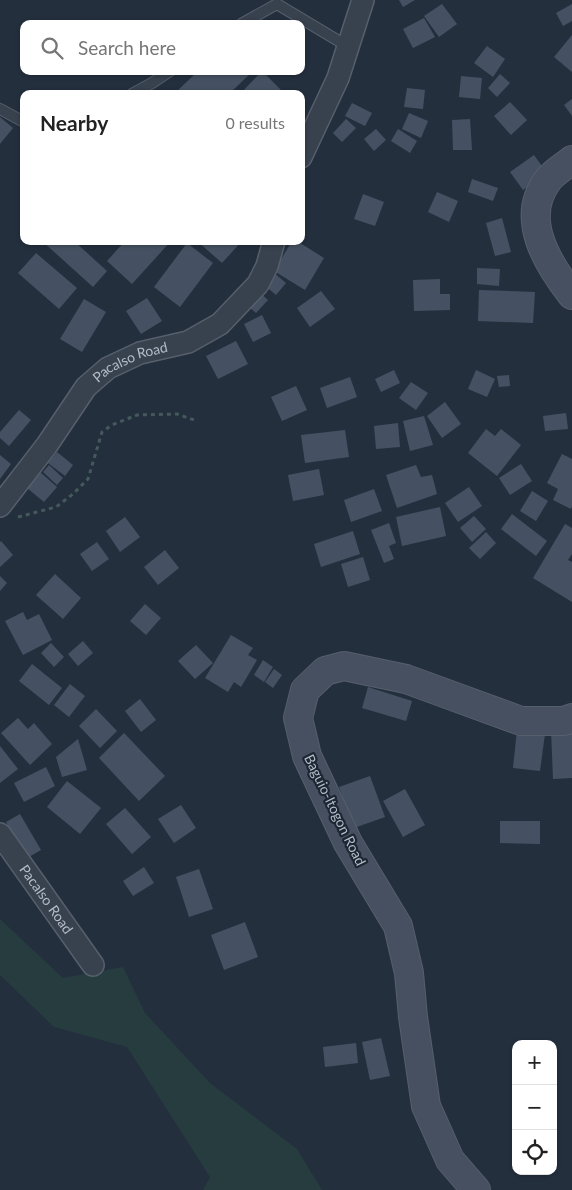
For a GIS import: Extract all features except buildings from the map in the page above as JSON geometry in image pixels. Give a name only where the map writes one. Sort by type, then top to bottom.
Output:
[{"type":"main road","points":[[572,160],[548,179],[536,204],[536,233],[555,273],[572,295]]},
{"type":"main road","name":"Baguio-Itogon Road","points":[[476,1190],[450,1160],[426,1106],[413,1017],[409,973],[398,926],[348,844],[307,756],[298,718],[305,690],[325,671],[344,666],[406,679],[521,721],[564,720],[572,718]]},
{"type":"street","points":[[305,148],[338,78],[363,0]]},
{"type":"street","name":"Pacalso Road","points":[[7,512],[47,445],[86,387],[108,368],[140,353],[188,342],[220,324],[258,284],[267,266],[273,245]]},
{"type":"street","name":"Pacalso Road","points":[[0,834],[93,964]]},
{"type":"lane","points":[[249,20],[280,2],[347,46]]},
{"type":"lane","points":[[139,90],[164,75]]},
{"type":"lane","points":[[0,109],[20,120]]},
{"type":"path","points":[[7,512],[56,507],[73,494],[88,479],[102,432],[112,425],[137,415],[177,414],[194,420]]},
{"type":"green space","points":[[0,919],[63,978],[123,967],[145,1013],[210,1083],[297,1149],[322,1190],[203,1190],[210,1177],[127,1047],[54,1027],[0,975]]}]
